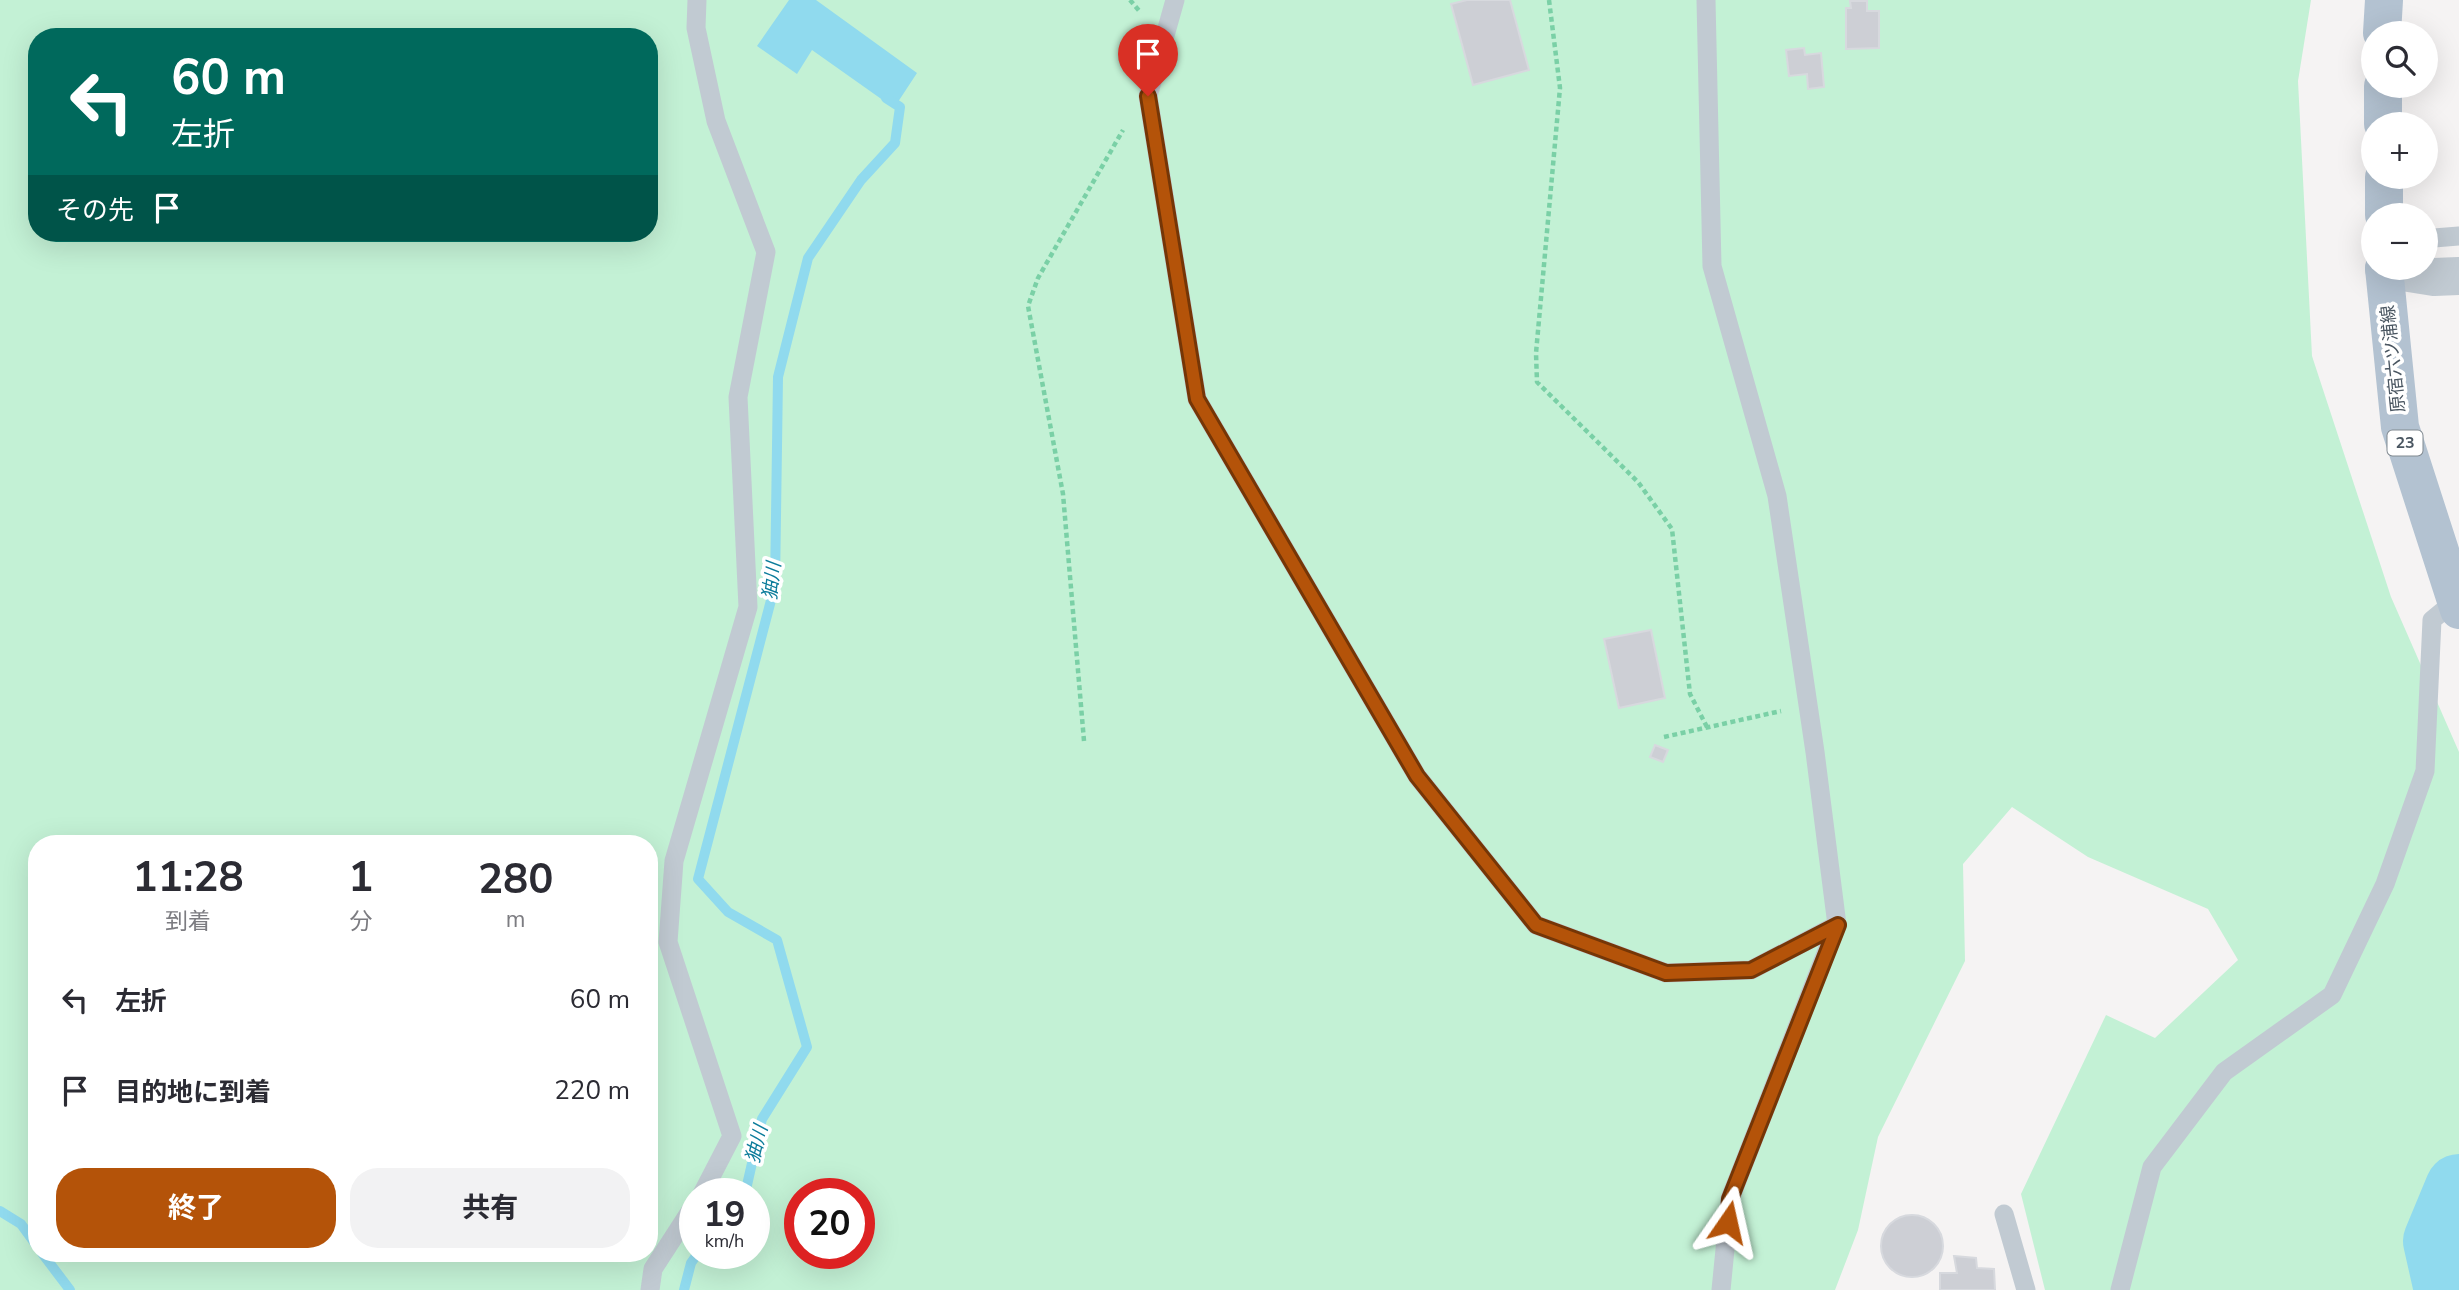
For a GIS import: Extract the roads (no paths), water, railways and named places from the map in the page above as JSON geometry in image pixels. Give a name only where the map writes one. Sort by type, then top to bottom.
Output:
[{"type":"main road","points":[[2383,21],[2384,0]]},
{"type":"main road","name":"原宿六ツ浦線","points":[[2385,280],[2400,426],[2457,606]]},
{"type":"street","points":[[2438,277],[2459,276]]},
{"type":"lane","points":[[697,0],[696,28],[716,121],[766,252],[738,397],[748,607],[674,861],[668,942],[732,1136],[710,1178]]},
{"type":"lane","points":[[1175,0],[1148,96],[1197,399],[1417,776],[1536,925],[1666,973],[1751,970],[1838,925]]},
{"type":"lane","points":[[1706,0],[1712,266],[1777,496],[1809,704],[1838,925],[1730,1199],[1721,1290]]},
{"type":"lane","points":[[2438,239],[2459,236]]},
{"type":"lane","points":[[2120,1290],[2152,1167],[2224,1072],[2332,995],[2385,884],[2425,771],[2432,620],[2457,606]]},
{"type":"lane","points":[[2004,1214],[2026,1290]]},
{"type":"lane","points":[[658,1261],[679,1229]]},
{"type":"lane","points":[[650,1290],[653,1269],[658,1262]]},
{"type":"water","points":[[789,0],[816,0],[917,73],[894,108],[812,50],[797,74],[757,46]]},
{"type":"waterway","name":"㹨川","points":[[749,1178],[762,1119],[807,1047],[777,940],[728,912],[698,879],[775,585],[778,377],[808,258],[861,180],[895,143],[900,107],[886,98]]},
{"type":"waterway","points":[[2448,1290],[2437,1241],[2459,1188]]},
{"type":"waterway","points":[[0,1211],[21,1224],[28,1234]]},
{"type":"waterway","points":[[49,1262],[70,1290]]},
{"type":"waterway","name":"㹨川","points":[[684,1290],[689,1269]]}]
